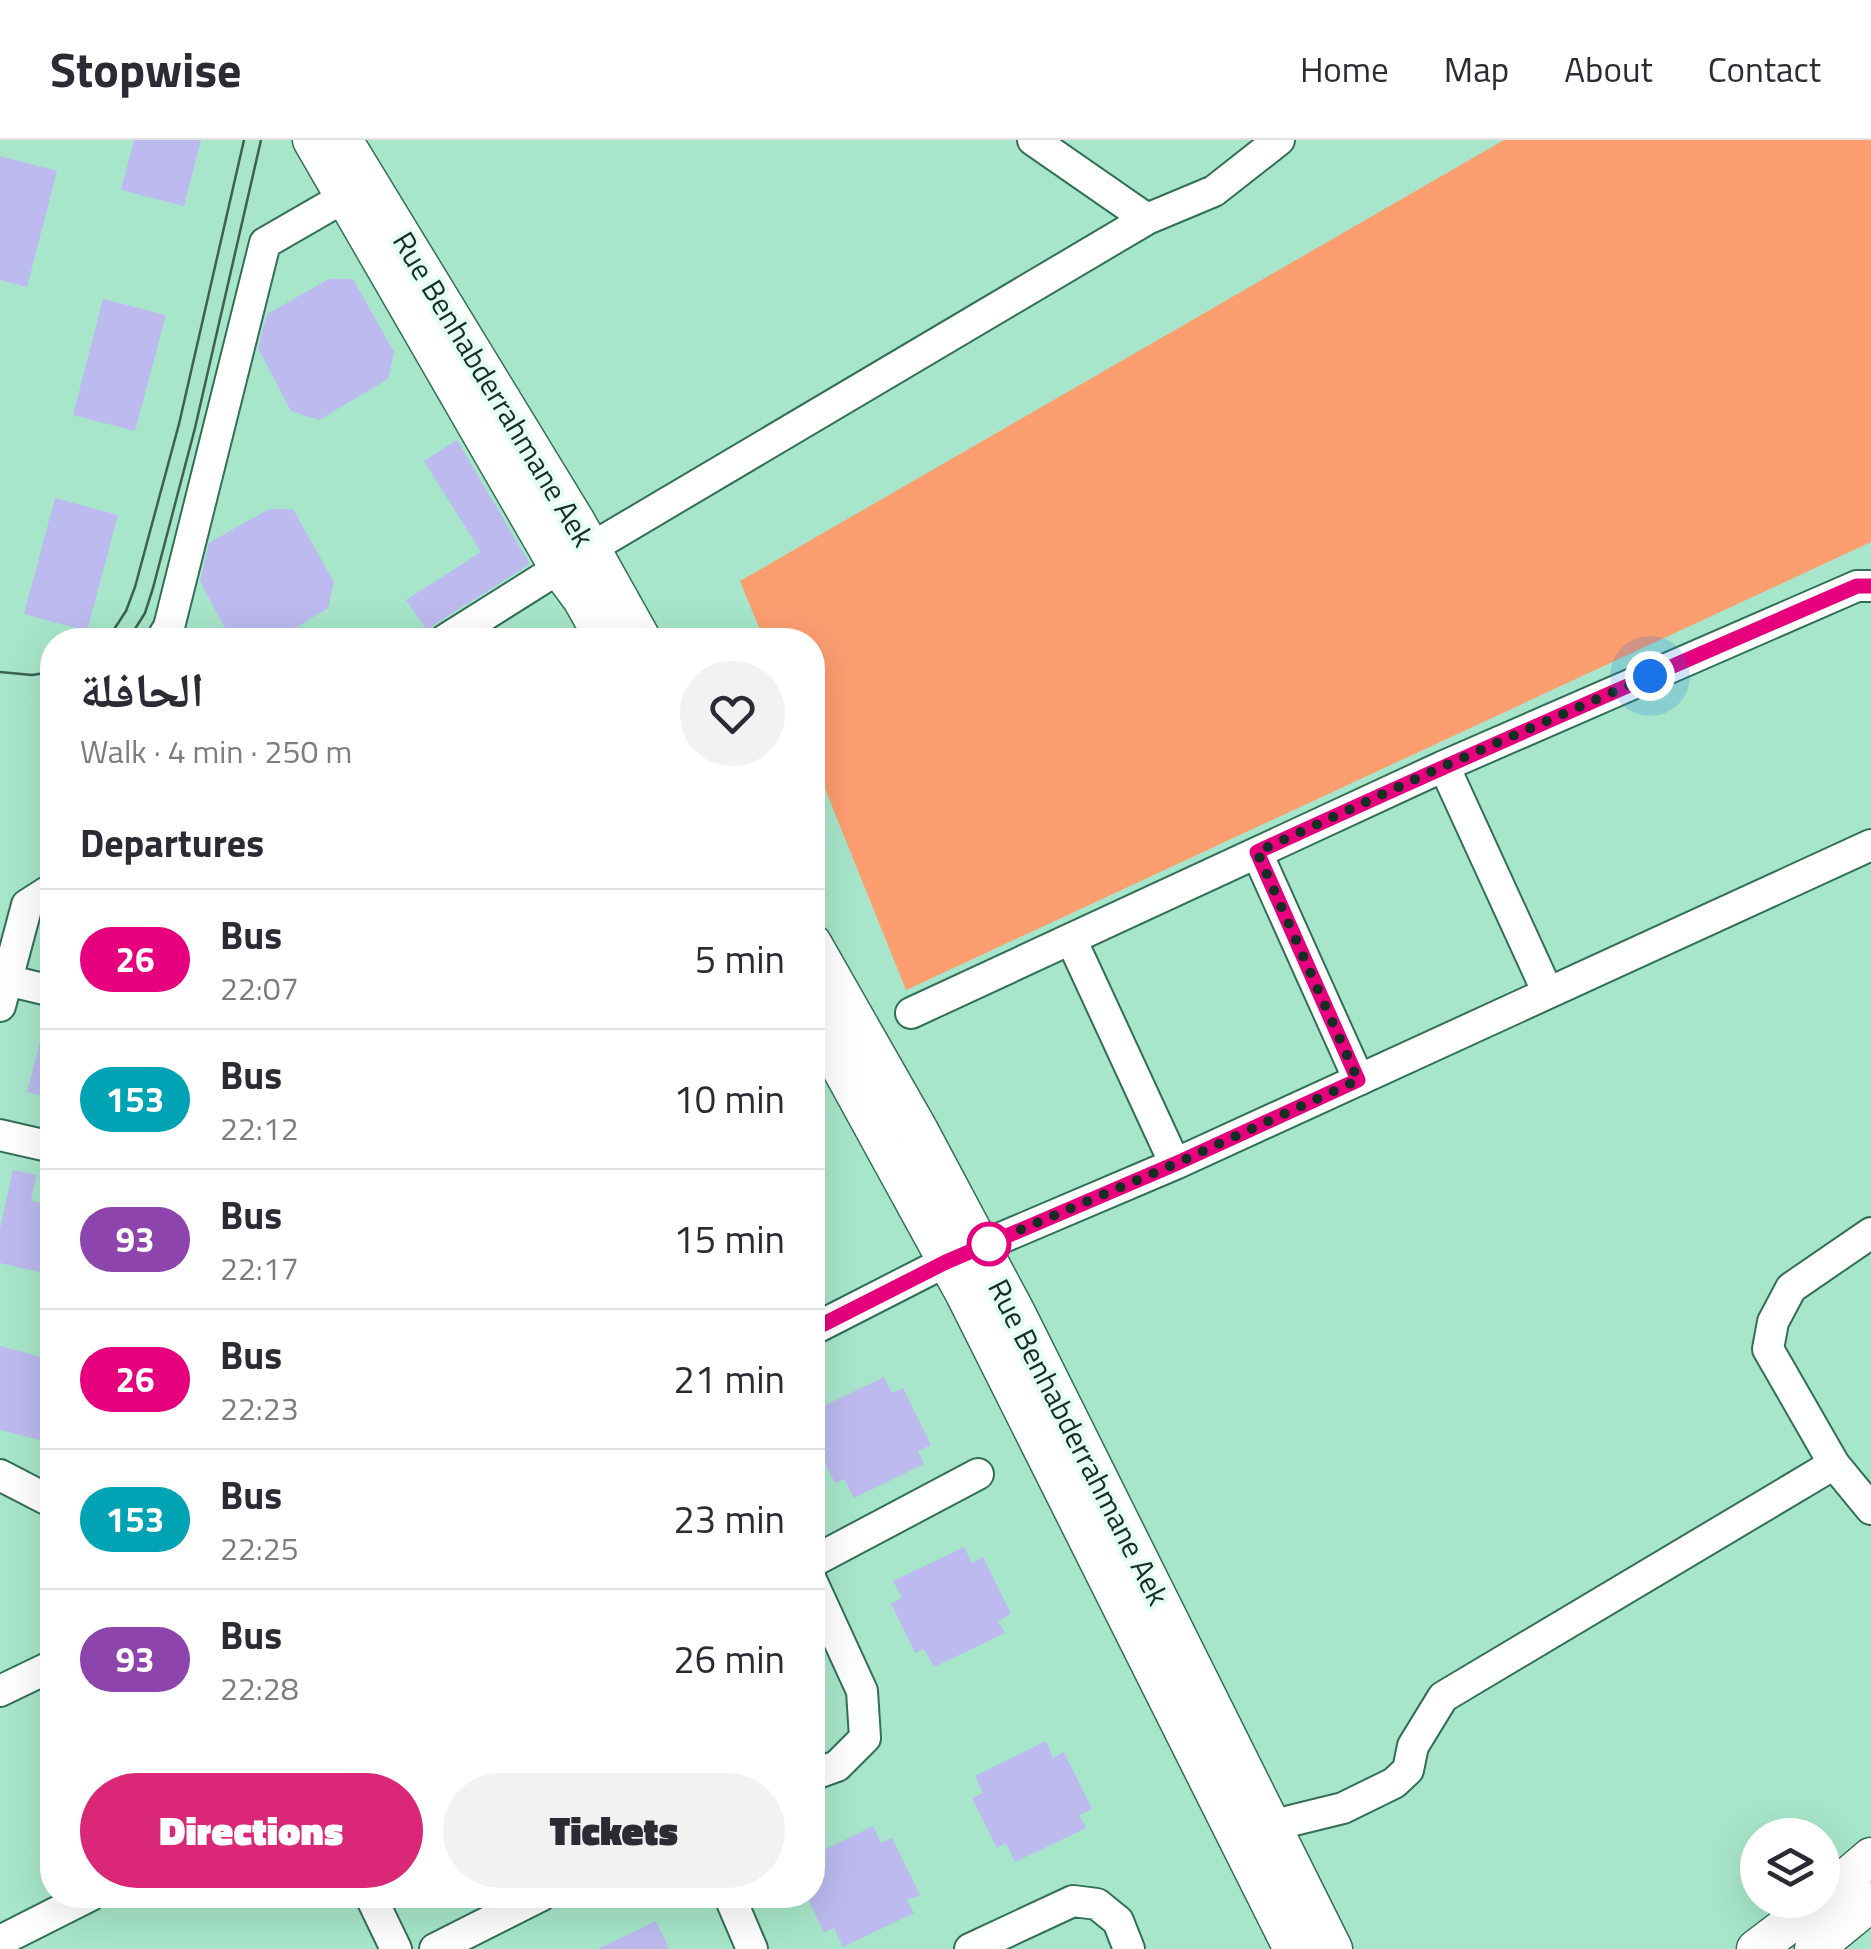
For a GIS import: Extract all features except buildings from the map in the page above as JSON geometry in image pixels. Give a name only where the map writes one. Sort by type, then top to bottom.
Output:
[{"type":"main road","name":"Rue Benhabderrahmane Aek","points":[[312,140],[559,568],[598,628]]},
{"type":"main road","name":"Rue Benhabderrahmane Aek","points":[[343,140],[591,548],[635,628]]},
{"type":"main road","name":"Rue Benhabderrahmane Aek","points":[[825,966],[918,1129],[964,1254],[1109,1577],[1293,1949]]},
{"type":"main road","name":"Rue Benhabderrahmane Aek","points":[[825,1036],[964,1254],[1274,1825],[1332,1949]]},
{"type":"main road","points":[[1840,1884],[1871,1857]]},
{"type":"main road","points":[[1814,1949],[1871,1902]]},
{"type":"main road","points":[[1756,1949],[1797,1918]]},
{"type":"street","points":[[1033,140],[1148,219]]},
{"type":"street","points":[[464,628],[591,548],[1148,219],[1214,191],[1279,140]]},
{"type":"street","points":[[167,628],[265,243],[343,198]]},
{"type":"street","points":[[911,1014],[1444,766],[1857,586],[1871,586]]},
{"type":"street","points":[[1444,766],[1548,993]]},
{"type":"street","points":[[825,1324],[964,1254],[1175,1164],[1871,845]]},
{"type":"street","points":[[1257,852],[1358,1080]]},
{"type":"street","points":[[40,897],[27,905],[3,993],[40,991]]},
{"type":"street","points":[[1070,939],[1175,1164]]},
{"type":"street","points":[[0,1135],[40,1144]]},
{"type":"street","points":[[1871,1232],[1791,1288],[1773,1322],[1768,1348],[1834,1464],[1871,1509]]},
{"type":"street","points":[[1274,1825],[1343,1808],[1394,1783],[1408,1770],[1414,1746],[1443,1697],[1834,1464]]},
{"type":"street","points":[[825,1573],[978,1474]]},
{"type":"street","points":[[0,1476],[40,1496]]},
{"type":"street","points":[[825,1608],[862,1692],[865,1738],[837,1766],[825,1770]]},
{"type":"street","points":[[0,1692],[40,1672]]},
{"type":"street","points":[[970,1949],[1072,1901],[1097,1904],[1118,1921],[1129,1949]]},
{"type":"street","points":[[0,1941],[65,1908]]},
{"type":"street","points":[[376,1908],[396,1949]]},
{"type":"street","points":[[435,1949],[516,1908]]},
{"type":"street","points":[[735,1908],[752,1949]]},
{"type":"shaded area","points":[[1504,140],[1871,140],[1871,542],[906,990],[825,789],[825,628],[759,628],[740,581]]},
{"type":"tram line","points":[[115,628],[135,587],[179,424],[244,140]]},
{"type":"tram line","points":[[136,628],[153,588],[195,428],[261,140]]},
{"type":"tram line","points":[[0,672],[40,674]]},
{"type":"bus line","name":"26","points":[[825,1323],[946,1262],[1358,1080],[1257,852],[1857,586],[1871,586]]},
{"type":"route","points":[[989,1244],[980,1247],[1358,1080],[1257,852],[1650,676]]}]
